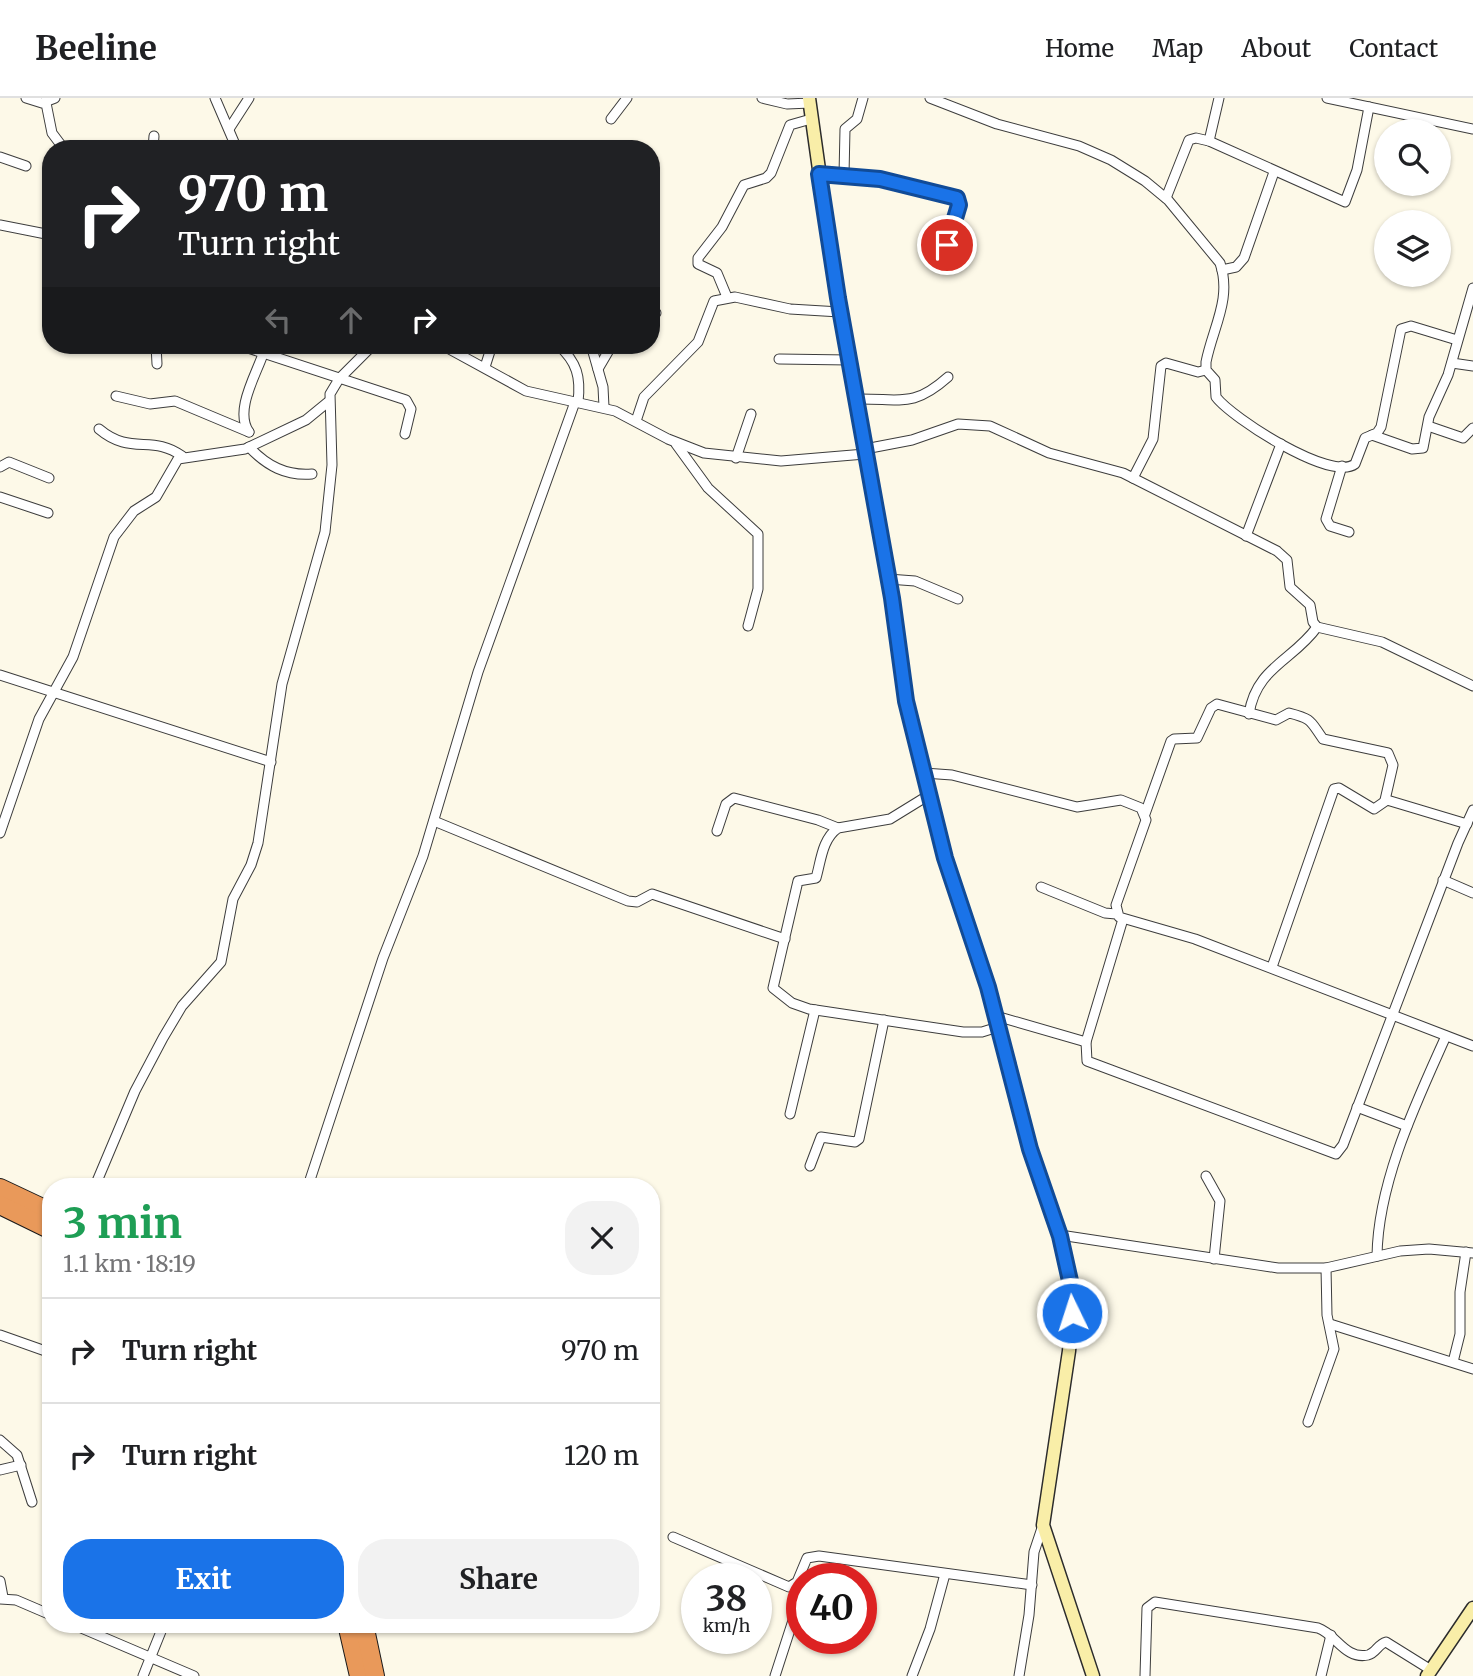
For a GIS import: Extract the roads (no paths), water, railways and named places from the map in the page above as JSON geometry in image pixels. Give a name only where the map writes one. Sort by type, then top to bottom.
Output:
[{"type":"highway","points":[[0,1188],[42,1208]]},
{"type":"highway","points":[[0,1205],[42,1226]]},
{"type":"highway","points":[[349,1633],[359,1676]]},
{"type":"highway","points":[[366,1633],[375,1676]]},
{"type":"street","points":[[26,98],[50,100],[52,133],[57,140]]},
{"type":"street","points":[[215,98],[233,140]]},
{"type":"street","points":[[229,129],[249,98]]},
{"type":"street","points":[[611,119],[627,98]]},
{"type":"street","points":[[762,98],[787,104],[809,101],[840,312],[888,579],[906,701],[945,858],[997,1021],[1030,1149],[1060,1236],[1070,1281],[1072,1313],[1066,1380],[1043,1522],[1036,1539],[1019,1676]]},
{"type":"street","points":[[844,174],[845,129],[857,119],[863,98]]},
{"type":"street","points":[[930,98],[997,124],[1096,152],[1145,181],[1166,198],[1192,226],[1222,270],[1222,310],[1206,358],[1206,370],[1215,380],[1218,400],[1238,418],[1301,455],[1342,466],[1355,464],[1363,441],[1371,434],[1377,433],[1381,427],[1401,329],[1412,326],[1457,340]]},
{"type":"street","points":[[1209,141],[1219,98]]},
{"type":"street","points":[[1327,98],[1473,129]]},
{"type":"street","points":[[1166,198],[1189,141],[1196,138],[1209,141],[1337,201],[1347,200],[1363,145],[1369,107]]},
{"type":"street","points":[[727,297],[717,273],[698,264],[698,258],[722,227],[744,185],[766,178],[771,173],[790,125],[811,119]]},
{"type":"street","points":[[154,136],[154,140]]},
{"type":"street","points":[[0,157],[26,166]]},
{"type":"street","points":[[1222,270],[1236,267],[1244,258],[1274,172]]},
{"type":"street","points":[[819,174],[880,179],[957,198],[959,205],[942,265]]},
{"type":"street","points":[[0,225],[42,232]]},
{"type":"street","points":[[1371,434],[1419,450],[1425,445],[1427,426],[1452,363],[1473,288]]},
{"type":"street","points":[[636,421],[644,397],[698,342],[710,305],[727,297],[790,309],[840,312]]},
{"type":"street","points":[[156,354],[157,364]]},
{"type":"street","points":[[0,833],[39,719],[73,657],[114,537],[134,511],[156,497],[174,463],[182,456],[249,447],[306,420],[328,402],[339,379],[364,354]]},
{"type":"street","points":[[460,354],[526,391],[604,407],[675,442],[704,453],[736,458],[800,460],[865,452],[958,425],[979,424],[1003,430],[1042,450],[1110,467],[1284,556],[1290,587],[1310,605],[1313,622],[1317,627],[1382,642],[1473,686]]},
{"type":"street","points":[[485,367],[489,354]]},
{"type":"street","points":[[311,1178],[383,958],[434,821],[478,672],[577,402],[578,371],[569,354]]},
{"type":"street","points":[[594,354],[604,407]]},
{"type":"street","points":[[598,369],[607,354]]},
{"type":"street","points":[[248,432],[244,421],[246,402],[264,355],[408,401],[411,409],[405,434]]},
{"type":"street","points":[[779,359],[849,360]]},
{"type":"street","points":[[1133,478],[1153,439],[1161,366],[1166,363],[1198,372],[1206,370]]},
{"type":"street","points":[[1452,363],[1473,366]]},
{"type":"street","points":[[856,399],[918,399],[929,394],[948,377]]},
{"type":"street","points":[[116,396],[150,404],[175,401],[248,432],[259,440]]},
{"type":"street","points":[[98,1178],[135,1091],[163,1038],[182,1006],[224,957],[233,899],[251,865],[258,843],[282,684],[326,532],[332,465],[328,402]]},
{"type":"street","points":[[736,458],[751,414]]},
{"type":"street","points":[[1427,426],[1463,438],[1473,428]]},
{"type":"street","points":[[99,429],[124,445],[160,445],[182,456]]},
{"type":"street","points":[[675,442],[708,488],[758,534],[758,589],[748,626]]},
{"type":"street","points":[[1246,536],[1281,444]]},
{"type":"street","points":[[249,447],[262,460],[285,473],[312,474]]},
{"type":"street","points":[[0,467],[4,462],[9,462],[49,478]]},
{"type":"street","points":[[1342,466],[1326,519],[1330,526],[1349,532]]},
{"type":"street","points":[[0,497],[48,513]]},
{"type":"street","points":[[888,579],[915,581],[958,599]]},
{"type":"street","points":[[1249,714],[1254,691],[1277,663],[1317,627]]},
{"type":"street","points":[[0,675],[271,762]]},
{"type":"street","points":[[1272,967],[1334,789],[1339,788],[1374,809],[1379,808],[1385,800],[1392,765],[1388,753],[1323,739],[1316,724],[1308,718],[1289,713],[1276,720],[1215,705],[1197,738],[1172,739],[1146,814],[1086,1042],[1085,1057],[1090,1063],[1273,1128],[1330,1153],[1341,1150],[1443,880],[1473,810]]},
{"type":"street","points":[[924,773],[952,775],[1077,807],[1121,800],[1141,808],[1146,814]]},
{"type":"street","points":[[717,831],[726,804],[734,798],[818,820],[838,828],[890,819],[929,794]]},
{"type":"street","points":[[1385,800],[1467,824]]},
{"type":"street","points":[[434,821],[628,901],[637,902],[652,894],[785,939]]},
{"type":"street","points":[[838,828],[826,843],[816,878],[798,881],[773,988],[792,1003],[816,1010],[975,1032],[997,1021],[1086,1042]]},
{"type":"street","points":[[1443,880],[1473,893]]},
{"type":"street","points":[[1041,887],[1105,913],[1174,931],[1272,967],[1473,1046]]},
{"type":"street","points":[[790,1114],[816,1010]]},
{"type":"street","points":[[810,1166],[819,1138],[855,1142],[859,1139],[884,1020]]},
{"type":"street","points":[[1377,1256],[1379,1228],[1407,1126],[1446,1036]]},
{"type":"street","points":[[1357,1107],[1407,1126]]},
{"type":"street","points":[[1206,1175],[1220,1201],[1214,1259]]},
{"type":"street","points":[[1060,1236],[1278,1268],[1326,1268],[1377,1256],[1429,1249],[1470,1252],[1460,1292],[1460,1334],[1453,1362]]},
{"type":"street","points":[[1308,1422],[1334,1349],[1329,1324],[1326,1268]]},
{"type":"street","points":[[1329,1324],[1473,1369]]},
{"type":"street","points":[[0,1335],[42,1350]]},
{"type":"street","points":[[0,1440],[14,1450],[32,1502]]},
{"type":"street","points":[[0,1470],[21,1465]]},
{"type":"street","points":[[1043,1522],[1093,1676]]},
{"type":"street","points":[[673,1537],[786,1586]]},
{"type":"street","points":[[805,1563],[813,1556],[864,1563]]},
{"type":"street","points":[[877,1565],[1032,1584]]},
{"type":"street","points":[[912,1676],[930,1629],[945,1574]]},
{"type":"street","points":[[0,1581],[2,1598],[42,1612]]},
{"type":"street","points":[[1145,1676],[1147,1608],[1151,1602],[1318,1628],[1331,1635],[1341,1647],[1356,1655],[1373,1653],[1386,1642],[1430,1674],[1473,1608]]},
{"type":"street","points":[[93,1633],[194,1676]]},
{"type":"street","points":[[142,1676],[160,1633]]},
{"type":"street","points":[[1321,1676],[1331,1635]]},
{"type":"street","points":[[775,1676],[786,1642]]}]
